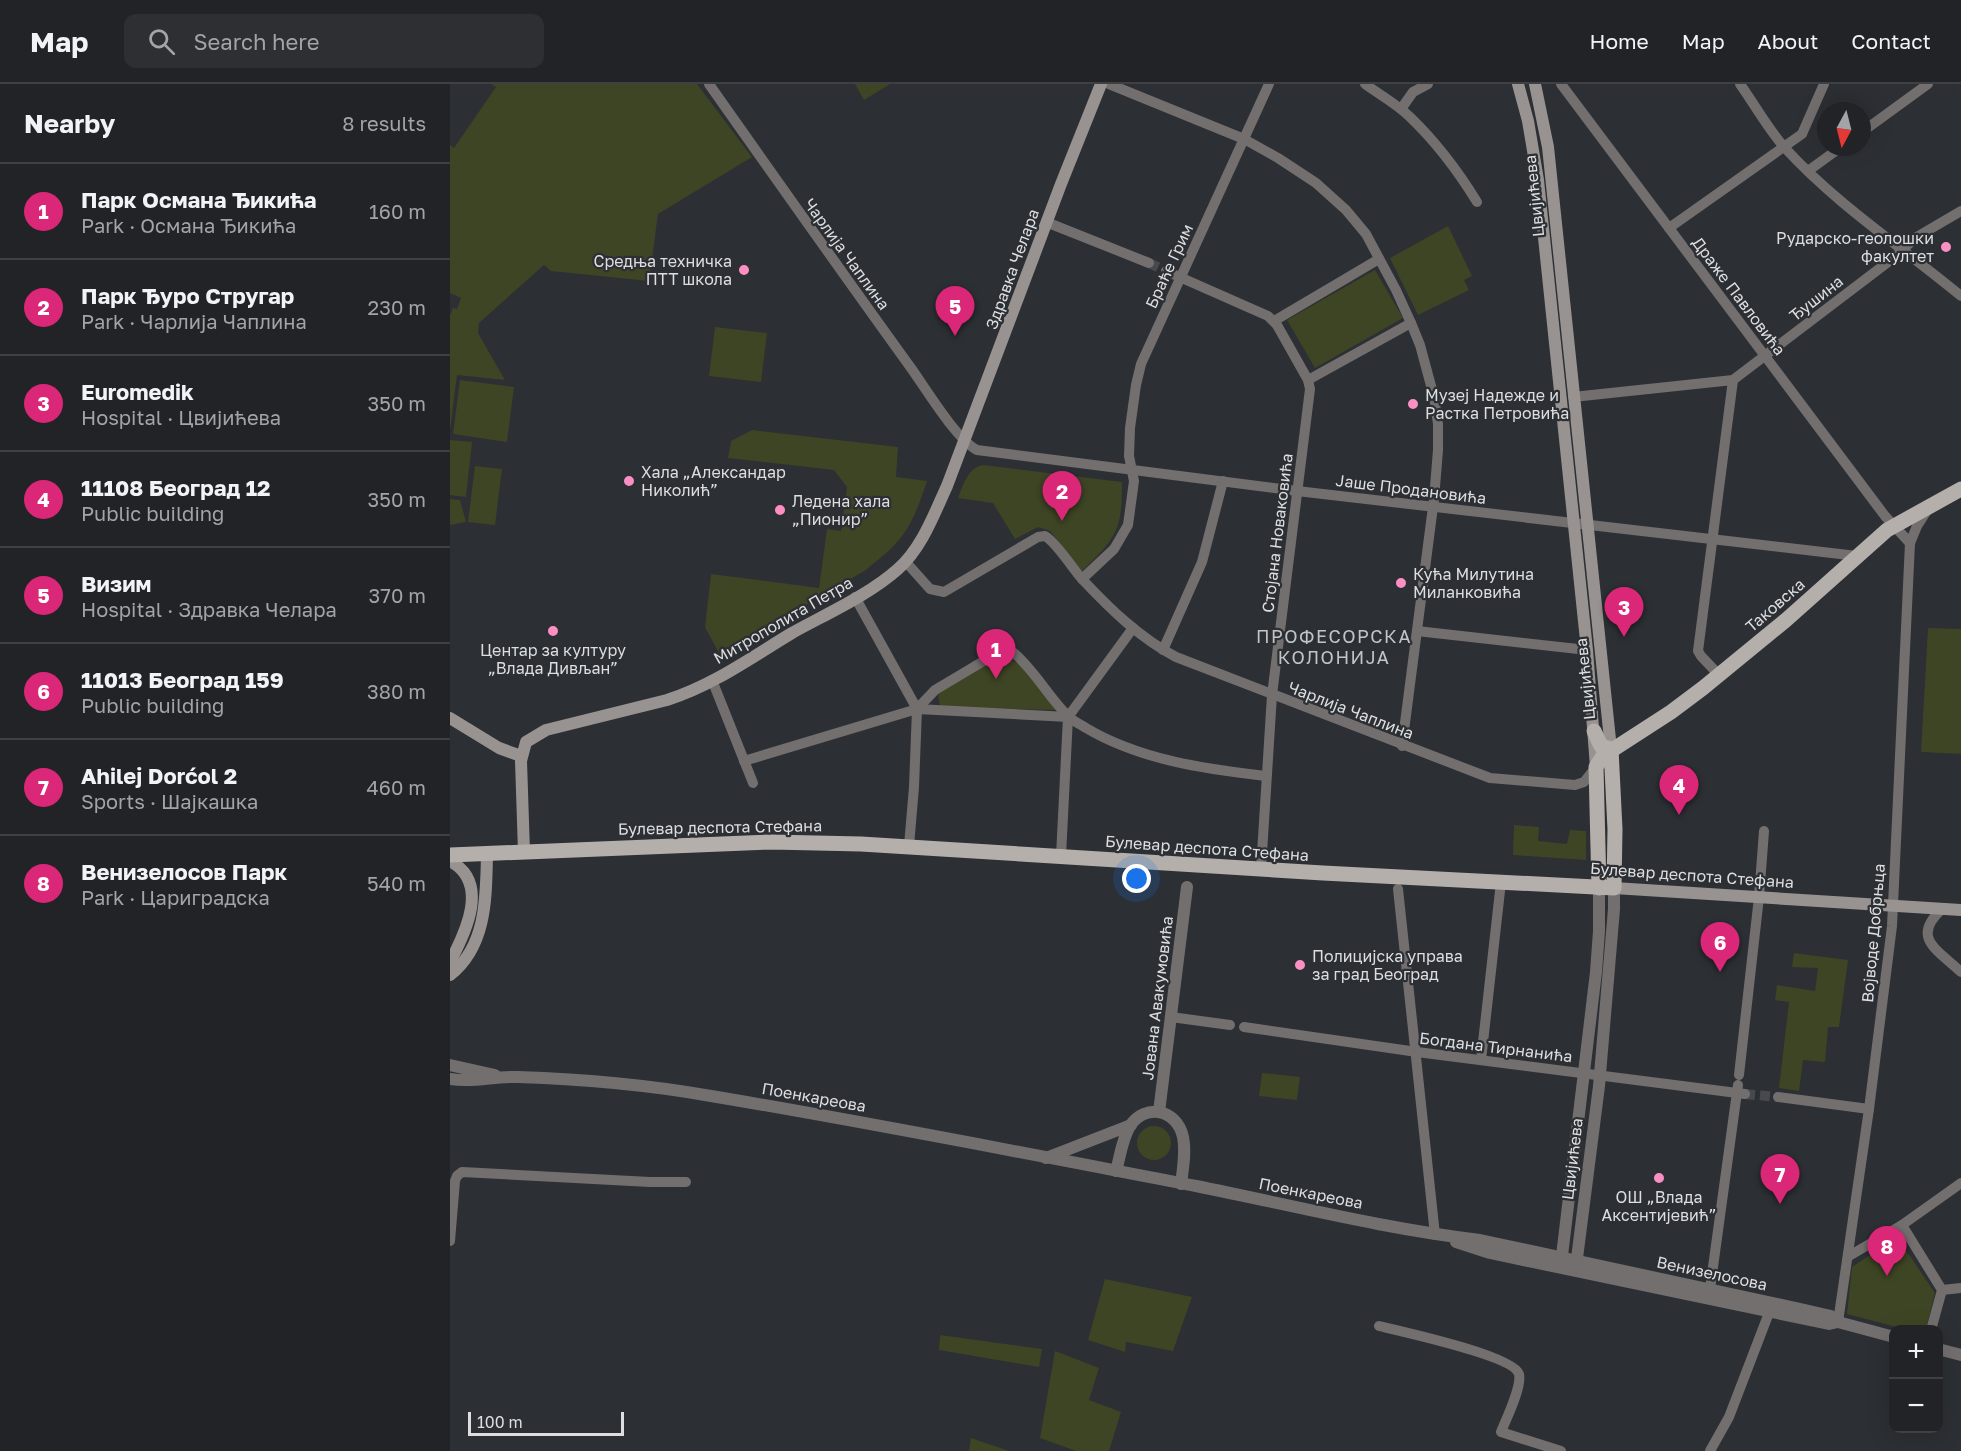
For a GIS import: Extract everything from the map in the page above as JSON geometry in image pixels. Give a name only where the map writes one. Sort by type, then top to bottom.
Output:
[{"type":"main road","name":"Здравка Челара","points":[[905,561],[928,526],[947,486],[1101,84]]},
{"type":"main road","name":"Цвијићева","points":[[1518,84],[1530,132],[1538,180],[1580,524],[1611,749],[1615,829],[1607,888]]},
{"type":"main road","name":"Цвијићева","points":[[1535,84],[1548,147],[1573,397],[1587,650],[1607,888]]},
{"type":"main road","name":"Таковска","points":[[1596,767],[1611,749],[1671,712],[1719,675],[1786,620],[1894,525],[1961,489]]},
{"type":"main road","name":"Митрополита Петра","points":[[521,756],[526,742],[545,731],[675,698],[712,680],[855,597],[896,570],[905,561]]},
{"type":"main road","points":[[450,718],[499,748],[521,756],[524,852]]},
{"type":"main road","points":[[1594,731],[1599,744],[1611,749]]},
{"type":"main road","name":"Булевар деспота Стефана","points":[[450,855],[771,842],[909,846],[1961,910]]},
{"type":"main road","points":[[450,975],[471,952],[480,928],[485,894],[486,854]]},
{"type":"main road","points":[[450,861],[467,875],[472,891],[466,930],[450,962]]},
{"type":"street","name":"Чарлија Чаплина","points":[[709,84],[857,295],[964,440]]},
{"type":"street","points":[[1109,84],[1244,139],[1300,171],[1326,191],[1355,220],[1379,259],[1411,323],[1428,370],[1438,424],[1438,450],[1418,631],[1402,746]]},
{"type":"street","name":"Браће Грим","points":[[1132,470],[1129,451],[1136,385],[1145,354],[1269,84]]},
{"type":"street","points":[[1365,84],[1401,109],[1423,130],[1457,171],[1477,202]]},
{"type":"street","name":"Драже Павловића","points":[[1561,84],[1894,525]]},
{"type":"street","points":[[1740,84],[1784,146],[1808,171],[1961,296]]},
{"type":"street","points":[[1669,228],[1796,139],[1805,129],[1824,84]]},
{"type":"street","points":[[1871,125],[1928,84]]},
{"type":"street","points":[[1401,109],[1413,92],[1423,85]]},
{"type":"street","points":[[1808,171],[1829,156]]},
{"type":"street","name":"Ђушина","points":[[1573,397],[1733,380],[1915,238],[1961,211]]},
{"type":"street","points":[[1047,222],[1149,263]]},
{"type":"street","points":[[1274,321],[1379,259]]},
{"type":"street","points":[[1166,271],[1268,316],[1274,321],[1308,380],[1411,323]]},
{"type":"street","name":"Стојана Новаковића","points":[[1261,869],[1272,695],[1310,389],[1308,380]]},
{"type":"street","points":[[1719,675],[1698,651],[1733,380]]},
{"type":"street","name":"Јаше Продановића","points":[[964,440],[977,450],[990,453],[1857,556]]},
{"type":"street","points":[[1082,579],[1114,549],[1124,534],[1134,495],[1132,470]]},
{"type":"street","points":[[1163,650],[1202,562],[1223,481]]},
{"type":"street","name":"Војводе Добрњца","points":[[1838,1322],[1849,1256],[1892,926],[1910,543],[1920,520],[1932,505]]},
{"type":"street","points":[[1894,525],[1910,543]]},
{"type":"street","name":"Чарлија Чаплина","points":[[905,561],[930,589],[944,592],[1038,537],[1044,536],[1050,539],[1082,579],[1133,628],[1163,650],[1468,771],[1506,781],[1575,785],[1584,782],[1596,767]]},
{"type":"street","points":[[855,597],[917,709],[909,846]]},
{"type":"street","points":[[1061,856],[1068,717],[1133,628]]},
{"type":"street","points":[[1418,631],[1587,650]]},
{"type":"street","points":[[917,709],[935,690],[1002,651],[1014,652],[1023,660],[1068,717],[1095,734],[1175,762],[1266,776]]},
{"type":"street","points":[[712,680],[753,783]]},
{"type":"street","points":[[744,761],[917,709],[1068,717]]},
{"type":"street","points":[[1710,1294],[1740,1087],[1764,831]]},
{"type":"street","points":[[1480,1060],[1501,882]]},
{"type":"street","name":"Јована Авакумовића","points":[[1159,1112],[1187,887]]},
{"type":"street","name":"Цвијићева","points":[[1561,1263],[1599,931],[1607,888]]},
{"type":"street","name":"Цвијићева","points":[[1576,1266],[1600,1075],[1614,909],[1607,888]]},
{"type":"street","points":[[1398,889],[1413,1052],[1435,1235]]},
{"type":"street","points":[[1942,909],[1930,920],[1926,929],[1927,938],[1961,972]]},
{"type":"street","points":[[1171,1017],[1230,1025]]},
{"type":"street","name":"Богдана Тирнанића","points":[[1244,1027],[1413,1052],[1600,1075],[1740,1087]]},
{"type":"street","name":"Поенкареова","points":[[450,1065],[502,1077],[646,1087],[707,1095],[1116,1171],[1435,1235],[1490,1253],[1576,1266]]},
{"type":"street","name":"Поенкареова","points":[[450,1079],[476,1081],[502,1077]]},
{"type":"street","points":[[1778,1097],[1869,1109]]},
{"type":"street","points":[[1046,1158],[1131,1125],[1150,1112],[1159,1112],[1172,1116],[1181,1130],[1184,1159],[1182,1184]]},
{"type":"street","points":[[1116,1171],[1122,1144],[1131,1125]]},
{"type":"street","points":[[450,1240],[455,1181],[462,1172],[686,1182]]},
{"type":"street","points":[[1849,1256],[1902,1225],[1961,1184]]},
{"type":"street","points":[[1902,1225],[1942,1290],[1932,1325]]},
{"type":"street","name":"Венизелосова","points":[[1576,1266],[1771,1307],[1829,1324],[1838,1322],[1889,1336]]},
{"type":"street","points":[[1942,1290],[1961,1288]]},
{"type":"street","points":[[1710,1451],[1729,1416],[1771,1307]]},
{"type":"street","points":[[1379,1326],[1472,1350],[1510,1364],[1519,1374],[1518,1386],[1501,1432],[1561,1451]]},
{"type":"street","points":[[1943,1350],[1961,1355]]},
{"type":"green space","points":[[491,84],[697,84],[752,157],[658,214],[649,281],[551,271],[544,265],[479,323],[478,333],[505,380],[457,375],[450,430],[450,315],[453,308],[457,309],[461,298],[450,293],[450,145],[454,148],[496,87]]},
{"type":"green space","points":[[855,84],[890,84],[864,100]]},
{"type":"green space","points":[[1448,226],[1472,276],[1464,280],[1469,290],[1418,315],[1390,258]]},
{"type":"green space","points":[[1375,270],[1403,318],[1315,368],[1287,320]]},
{"type":"green space","points":[[715,327],[767,333],[761,382],[709,376]]},
{"type":"green space","points":[[460,380],[514,387],[507,442],[453,434]]},
{"type":"green space","points":[[752,430],[898,447],[896,477],[927,481],[908,527],[894,545],[866,570],[720,655],[705,627],[711,574],[819,588],[827,529],[841,531],[847,487],[834,470],[728,458],[731,441]]},
{"type":"green space","points":[[450,440],[472,442],[466,497],[450,495]]},
{"type":"green space","points":[[983,465],[1122,482],[1121,512],[1115,532],[1103,550],[1082,571],[1050,531],[1038,527],[1015,539],[993,503],[958,498],[970,473]]},
{"type":"green space","points":[[475,466],[502,469],[495,525],[468,522]]},
{"type":"green space","points":[[450,499],[460,500],[466,522],[450,525]]},
{"type":"green space","points":[[1928,628],[1961,629],[1961,754],[1921,752]]},
{"type":"green space","points":[[1006,657],[1021,665],[1056,710],[940,707],[938,693],[992,660]]},
{"type":"green space","points":[[1514,825],[1539,827],[1538,841],[1567,844],[1570,830],[1586,831],[1586,860],[1513,855]]},
{"type":"green space","points":[[1794,953],[1848,960],[1839,1027],[1828,1027],[1825,1062],[1803,1060],[1799,1091],[1779,1088],[1789,1002],[1775,1000],[1777,985],[1815,991],[1818,968],[1792,967]]},
{"type":"green space","points":[[1262,1073],[1300,1077],[1297,1100],[1259,1096]]},
{"type":"green space","points":[[1154,1126],[1166,1131],[1171,1143],[1166,1155],[1154,1160],[1142,1155],[1137,1143],[1142,1131]]},
{"type":"green space","points":[[1897,1237],[1935,1293],[1927,1325],[1889,1325],[1847,1314],[1852,1267]]},
{"type":"green space","points":[[1105,1279],[1192,1297],[1173,1351],[1126,1342],[1125,1352],[1088,1340]]},
{"type":"green space","points":[[940,1335],[1042,1349],[1039,1367],[939,1350]]},
{"type":"green space","points":[[1055,1351],[1099,1368],[1089,1400],[1121,1412],[1109,1451],[1076,1451],[1040,1438]]},
{"type":"green space","points":[[971,1438],[1009,1451],[969,1451]]},
{"type":"tunnel","points":[[1149,263],[1166,271]]},
{"type":"tunnel","points":[[1745,1094],[1778,1097]]},
{"type":"place","name":"Рударско-геолошки факултет","points":[[1946,247]]},
{"type":"place","name":"Средња техничка ПТТ школа","points":[[744,270]]},
{"type":"place","name":"Визим","points":[[955,336]]},
{"type":"place","name":"Музеј Надежде и Растка Петровића","points":[[1413,404]]},
{"type":"place","name":"Хала „Александар Николић”","points":[[629,481]]},
{"type":"place","name":"Ледена хала „Пионир”","points":[[780,510]]},
{"type":"place","name":"Парк Ђуро Стругар","points":[[1062,521]]},
{"type":"place","name":"Кућа Милутина Миланковића","points":[[1401,583]]},
{"type":"place","name":"Центар за културу „Влада Дивљан”","points":[[553,631]]},
{"type":"place","name":"Euromedik","points":[[1624,637]]},
{"type":"place","name":"Парк Османа Ђикића","points":[[996,679]]},
{"type":"place","name":"11108 Београд 12","points":[[1679,815]]},
{"type":"place","name":"Полицијска управа за град Београд","points":[[1300,965]]},
{"type":"place","name":"11013 Београд 159","points":[[1720,972]]},
{"type":"place","name":"ОШ „Влада Аксентијевић”","points":[[1659,1178]]},
{"type":"place","name":"Ahilej Dorćol 2","points":[[1780,1204]]},
{"type":"place","name":"Венизелосов Парк","points":[[1887,1276]]},
{"type":"district","name":"ПРОФЕСОРСКА КОЛОНИЈА","points":[[1334,647]]}]
